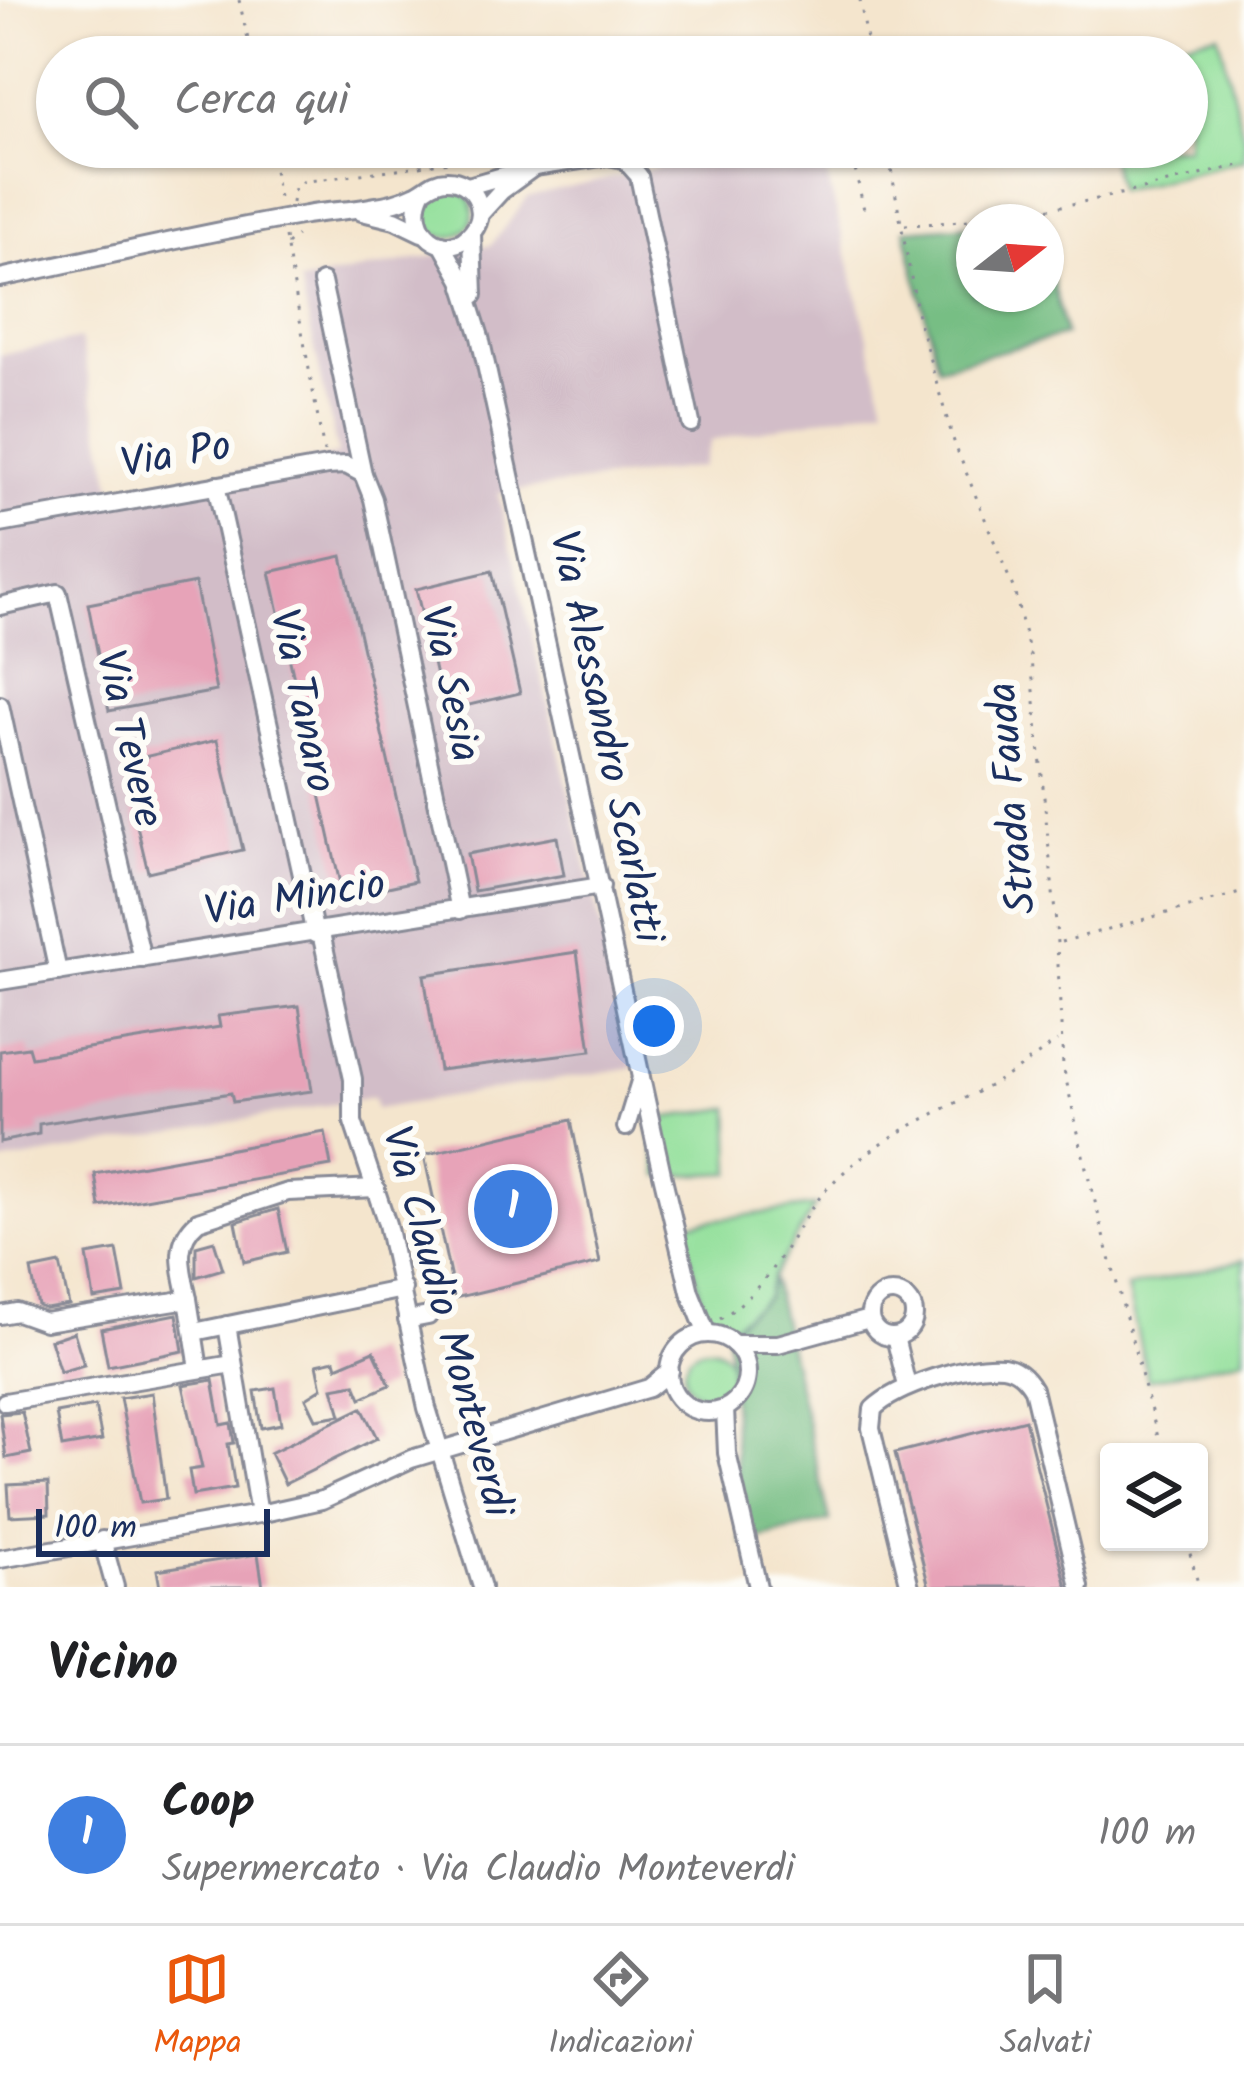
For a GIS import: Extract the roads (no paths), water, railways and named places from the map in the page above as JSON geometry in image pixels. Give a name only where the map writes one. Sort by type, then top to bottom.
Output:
[{"type":"street","points":[[468,186],[509,168]]},
{"type":"street","points":[[355,210],[395,220],[442,244],[453,244],[472,234],[480,214],[522,168]]},
{"type":"street","points":[[632,168],[639,176],[691,423]]},
{"type":"street","points":[[0,278],[290,218],[397,202],[440,180],[468,186],[480,214]]},
{"type":"street","points":[[422,192],[416,213],[423,233]]},
{"type":"street","name":"Via Alessandro Scarlatti","points":[[472,234],[480,338]]},
{"type":"street","name":"Via Alessandro Scarlatti","points":[[442,244],[462,280],[480,338],[689,1292],[707,1334]]},
{"type":"street","name":"Via Sesia","points":[[322,282],[460,910]]},
{"type":"street","name":"Via Po","points":[[0,524],[327,466],[346,465],[363,474]]},
{"type":"street","name":"Via Tanaro","points":[[216,485],[318,933]]},
{"type":"street","name":"Via Tevere","points":[[0,605],[58,593],[142,959]]},
{"type":"street","points":[[0,705],[58,972]]},
{"type":"street","name":"Via Mincio","points":[[0,981],[602,886]]},
{"type":"street","name":"Via Claudio Monteverdi","points":[[318,933],[353,1079],[353,1122],[376,1188],[440,1449],[482,1587]]},
{"type":"street","points":[[626,1127],[642,1077]]},
{"type":"street","points":[[199,1369],[179,1251],[188,1229],[197,1221],[289,1192],[376,1188]]},
{"type":"street","points":[[194,1332],[403,1289]]},
{"type":"street","name":"Via Alessandro Scarlatti","points":[[687,1341],[689,1292]]},
{"type":"street","points":[[881,1295],[902,1295],[912,1305],[914,1319],[906,1332],[895,1337],[877,1332],[869,1319],[881,1295]]},
{"type":"street","points":[[0,1315],[17,1312],[45,1322],[188,1299]]},
{"type":"street","points":[[407,1321],[428,1316]]},
{"type":"street","points":[[0,1559],[322,1500],[440,1449],[577,1403],[649,1388],[676,1394],[705,1412],[725,1408],[740,1396],[747,1368],[757,1356],[778,1344],[869,1319]]},
{"type":"street","points":[[226,1325],[259,1514]]},
{"type":"street","points":[[676,1394],[672,1359],[687,1341],[707,1334],[734,1344],[778,1344]]},
{"type":"street","points":[[895,1337],[908,1386]]},
{"type":"street","points":[[734,1344],[747,1368]]},
{"type":"street","points":[[5,1402],[233,1364]]},
{"type":"street","points":[[910,1587],[872,1427],[873,1409],[885,1396],[908,1386],[1004,1366],[1026,1378],[1033,1389],[1080,1587]]},
{"type":"street","points":[[649,1388],[670,1371]]},
{"type":"street","points":[[725,1408],[727,1453],[758,1587]]},
{"type":"street","points":[[705,1412],[727,1453]]},
{"type":"street","points":[[102,1540],[115,1587]]},
{"type":"place","name":"Coop","points":[[513,1209]]}]
